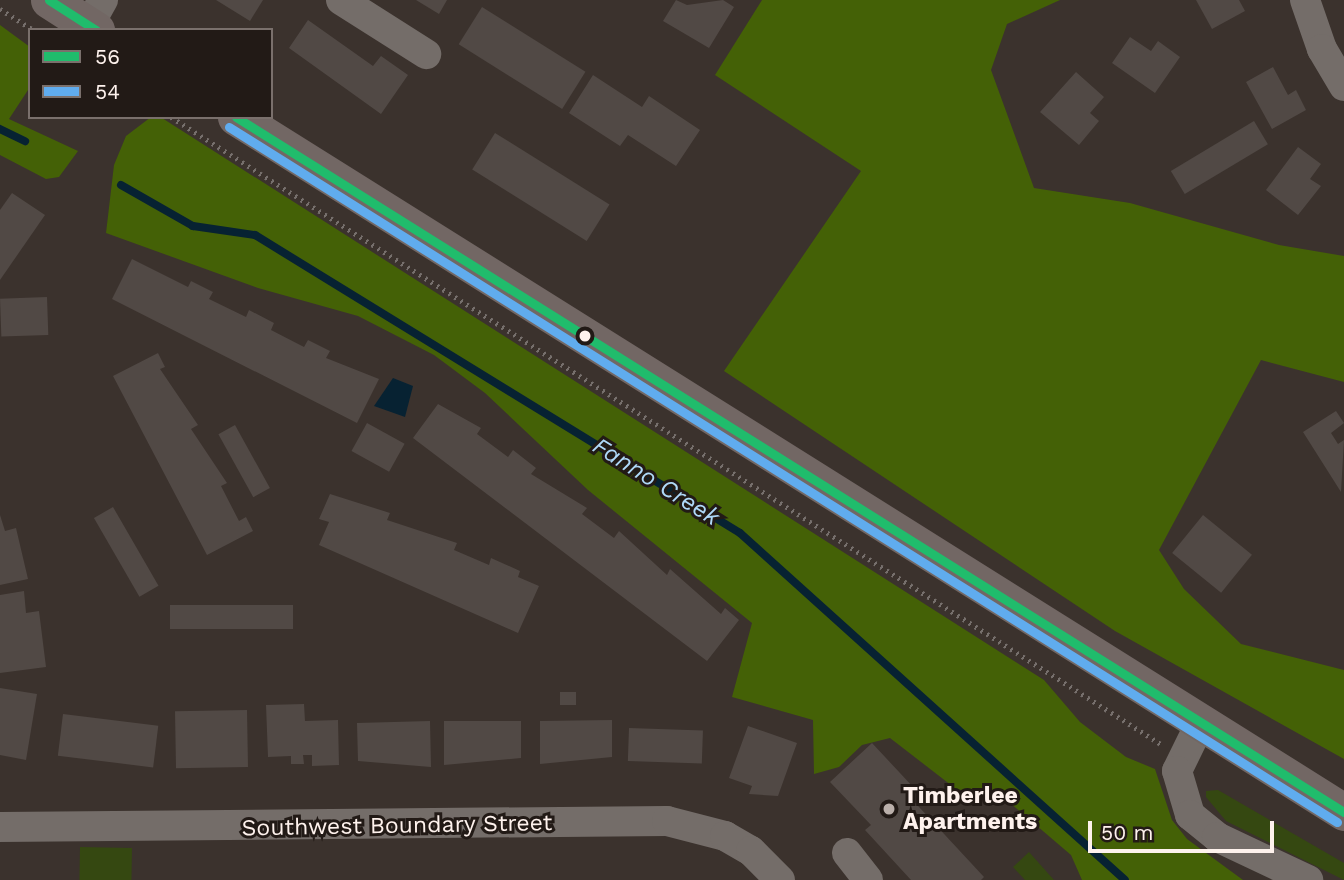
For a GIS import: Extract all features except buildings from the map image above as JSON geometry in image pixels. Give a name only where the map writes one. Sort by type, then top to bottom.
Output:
[{"type":"main road","points":[[49,0],[96,18]]},
{"type":"main road","points":[[239,119],[1191,742],[1344,812]]},
{"type":"street","points":[[341,0],[426,54]]},
{"type":"street","points":[[1306,0],[1322,49],[1344,86]]},
{"type":"street","points":[[1191,742],[1178,790],[1190,815],[1235,846],[1308,880]]},
{"type":"street","name":"Southwest Boundary Street","points":[[0,827],[667,821],[725,836],[779,878]]},
{"type":"street","points":[[847,853],[868,880]]},
{"type":"path","points":[[0,9],[30,28]]},
{"type":"path","points":[[174,119],[1191,742]]},
{"type":"green space","points":[[762,0],[1060,0],[1007,24],[991,70],[1034,188],[1130,203],[1279,245],[1344,256],[1344,382],[1261,360],[1159,550],[1184,589],[1241,644],[1344,670],[1344,759],[1115,631],[724,371],[861,171],[715,75]]},
{"type":"green space","points":[[0,25],[28,46],[28,90],[9,119],[78,151],[59,177],[46,179],[0,155]]},
{"type":"green space","points":[[148,119],[164,119],[1044,680],[1080,722],[1126,757],[1155,769],[1172,820],[1187,839],[1243,880],[1082,880],[1071,855],[1003,797],[956,789],[890,738],[862,745],[839,767],[814,774],[813,720],[732,697],[752,623],[588,490],[485,393],[434,355],[358,316],[258,288],[106,233],[114,165],[126,136]]},
{"type":"green space","points":[[1218,790],[1344,863],[1344,880],[1226,821],[1206,797],[1206,791]]},
{"type":"green space","points":[[80,847],[132,848],[131,880],[79,880]]},
{"type":"green space","points":[[1029,852],[1054,880],[1025,880],[1013,867]]},
{"type":"water","points":[[393,378],[413,386],[405,417],[374,406]]},
{"type":"waterway","name":"Fanno Creek","points":[[0,129],[25,141]]},
{"type":"waterway","name":"Fanno Creek","points":[[121,185],[193,226],[255,235],[740,533],[1125,880]]},
{"type":"transit line","name":"56","points":[[49,0],[93,28]]},
{"type":"transit line","name":"56","points":[[239,119],[1344,812]]},
{"type":"transit line","name":"54","points":[[229,127],[1337,822]]},
{"type":"place","name":"Timberlee Apartments","points":[[889,809]]}]
